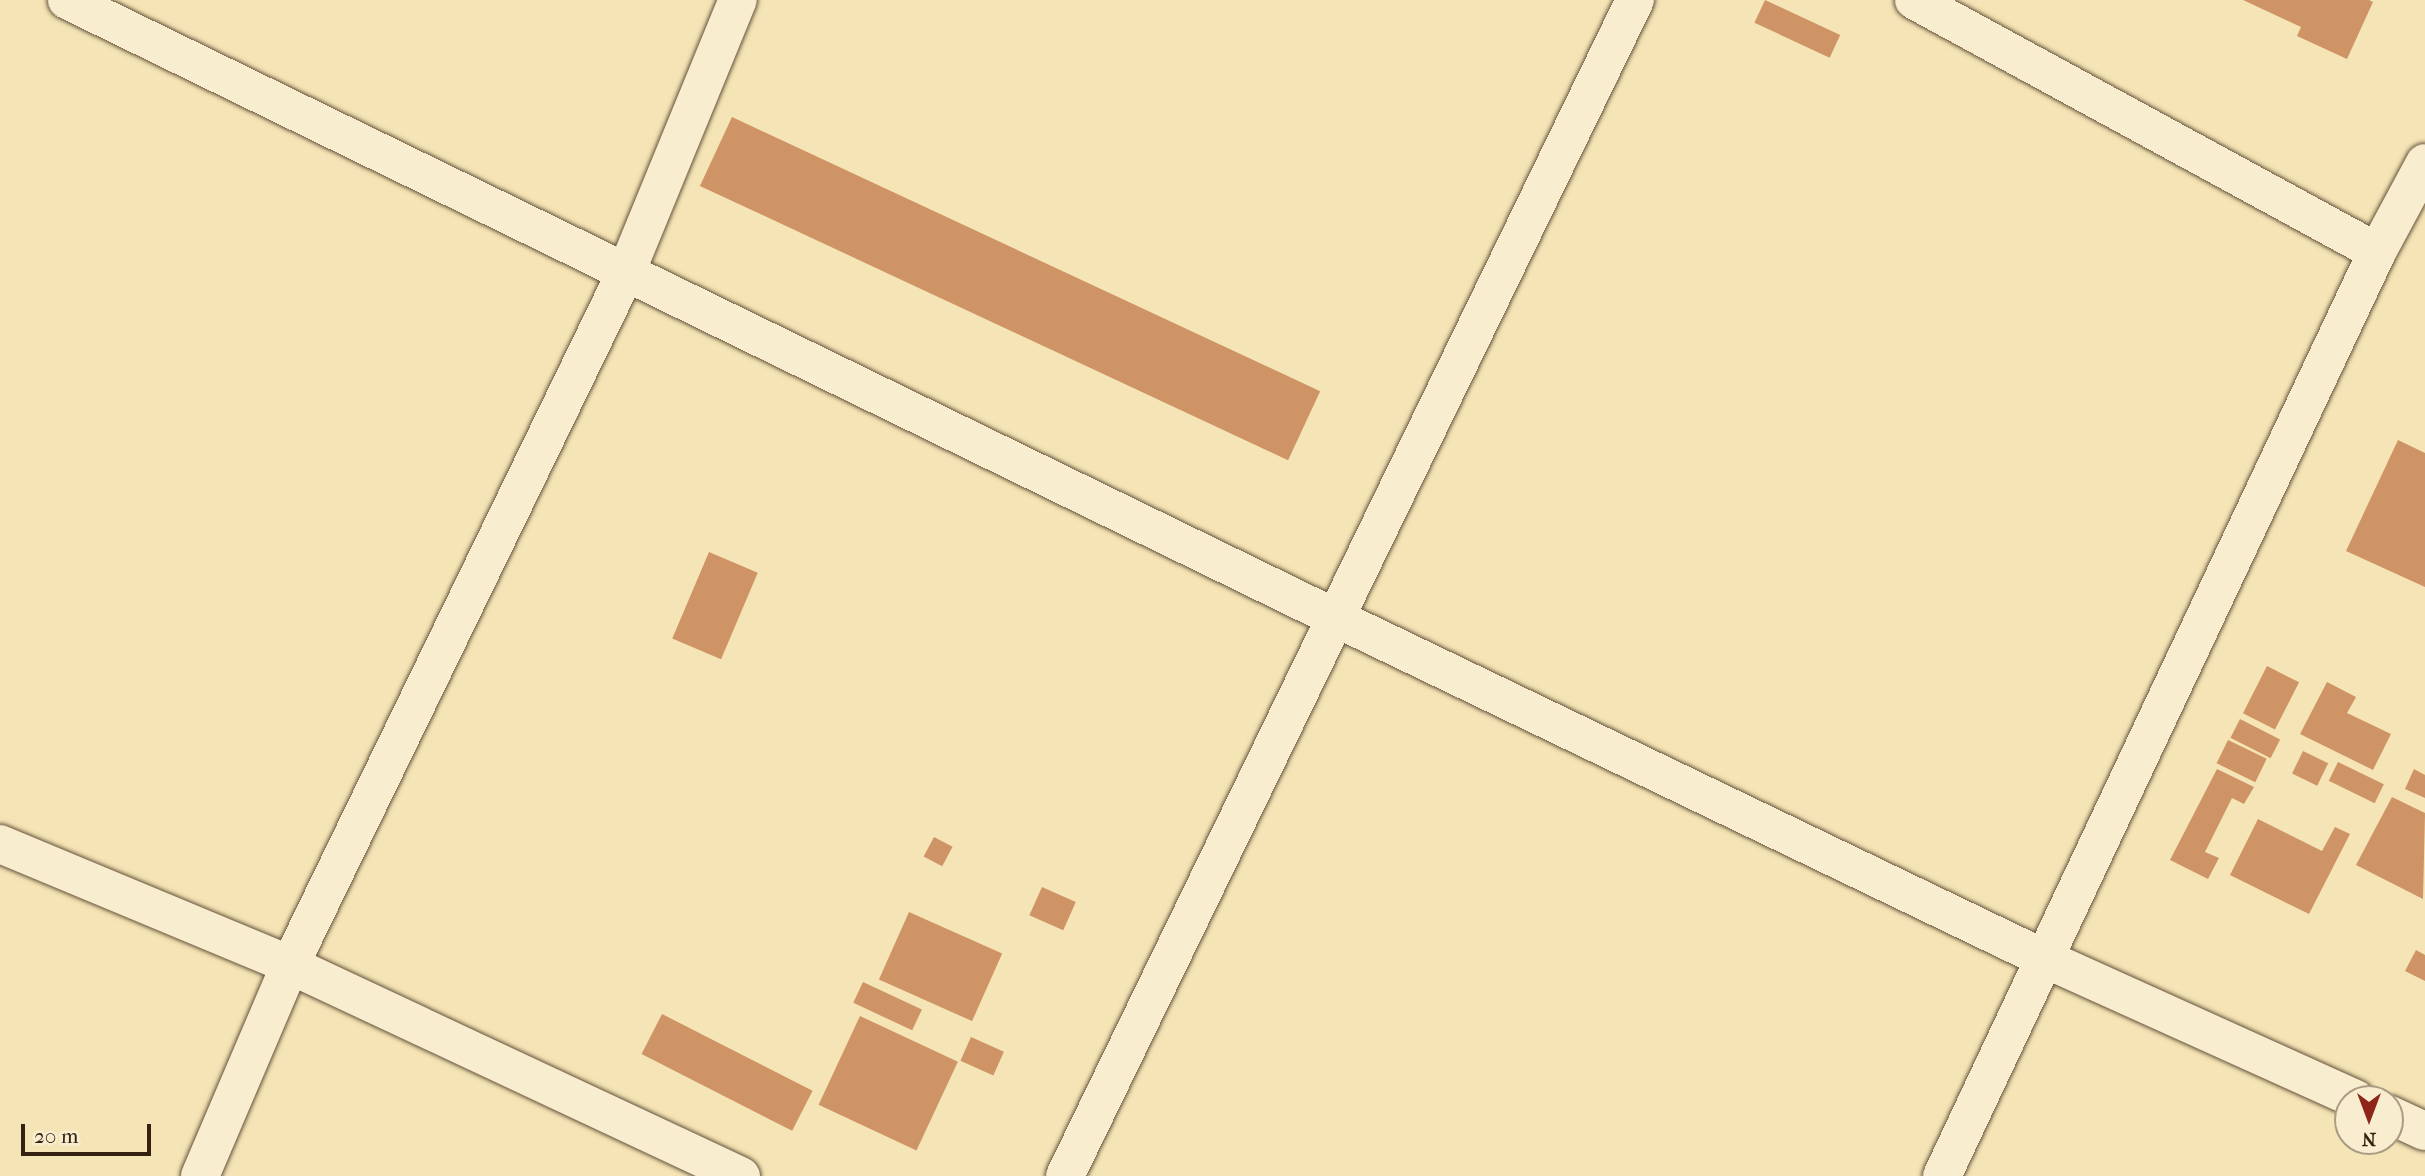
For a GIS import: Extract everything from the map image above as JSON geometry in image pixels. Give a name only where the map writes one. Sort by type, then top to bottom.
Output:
[{"type":"street","points":[[67,0],[627,270],[1338,620],[2041,957],[2334,1090]]},
{"type":"street","points":[[200,1176],[290,965],[627,270],[738,0]]},
{"type":"street","points":[[1065,1176],[1338,620],[1635,0]]},
{"type":"street","points":[[1914,0],[2376,252]]},
{"type":"street","points":[[1942,1176],[2041,957],[2376,252],[2425,163]]},
{"type":"street","points":[[0,844],[290,965],[741,1176]]},
{"type":"street","points":[[2404,1121],[2425,1130]]},
{"type":"building","points":[[1765,0],[1840,35],[1830,58],[1754,23]]},
{"type":"building","points":[[2243,0],[2373,2],[2347,59],[2297,36],[2301,27]]},
{"type":"building","points":[[732,117],[1320,391],[1288,460],[700,186]]},
{"type":"building","points":[[2398,440],[2425,453],[2425,587],[2346,551]]},
{"type":"building","points":[[709,552],[758,573],[721,659],[672,639]]},
{"type":"building","points":[[2267,666],[2299,682],[2275,730],[2243,713]]},
{"type":"building","points":[[2327,682],[2356,697],[2347,713],[2391,734],[2373,770],[2300,734]]},
{"type":"building","points":[[2240,719],[2280,739],[2271,758],[2230,738]]},
{"type":"building","points":[[2228,740],[2267,759],[2255,782],[2217,763]]},
{"type":"building","points":[[2303,751],[2328,763],[2317,786],[2292,773]]},
{"type":"building","points":[[2338,762],[2384,784],[2375,803],[2329,781]]},
{"type":"building","points":[[2217,769],[2254,787],[2244,804],[2232,798],[2205,852],[2219,858],[2208,879],[2170,860]]},
{"type":"building","points":[[2414,769],[2425,775],[2425,798],[2405,789]]},
{"type":"building","points":[[2392,797],[2425,813],[2423,899],[2356,865]]},
{"type":"building","points":[[2258,819],[2322,851],[2335,827],[2350,834],[2309,914],[2230,875]]},
{"type":"building","points":[[934,837],[953,847],[942,866],[924,856]]},
{"type":"building","points":[[1042,887],[1076,902],[1063,930],[1029,915]]},
{"type":"building","points":[[909,912],[1002,953],[972,1021],[879,980]]},
{"type":"building","points":[[2416,950],[2425,955],[2425,981],[2405,971]]},
{"type":"building","points":[[863,982],[922,1009],[912,1030],[853,1003]]},
{"type":"building","points":[[662,1014],[813,1091],[792,1131],[642,1054]]},
{"type":"building","points":[[860,1016],[958,1062],[916,1150],[819,1105]]},
{"type":"building","points":[[971,1037],[1004,1052],[993,1075],[960,1061]]}]
